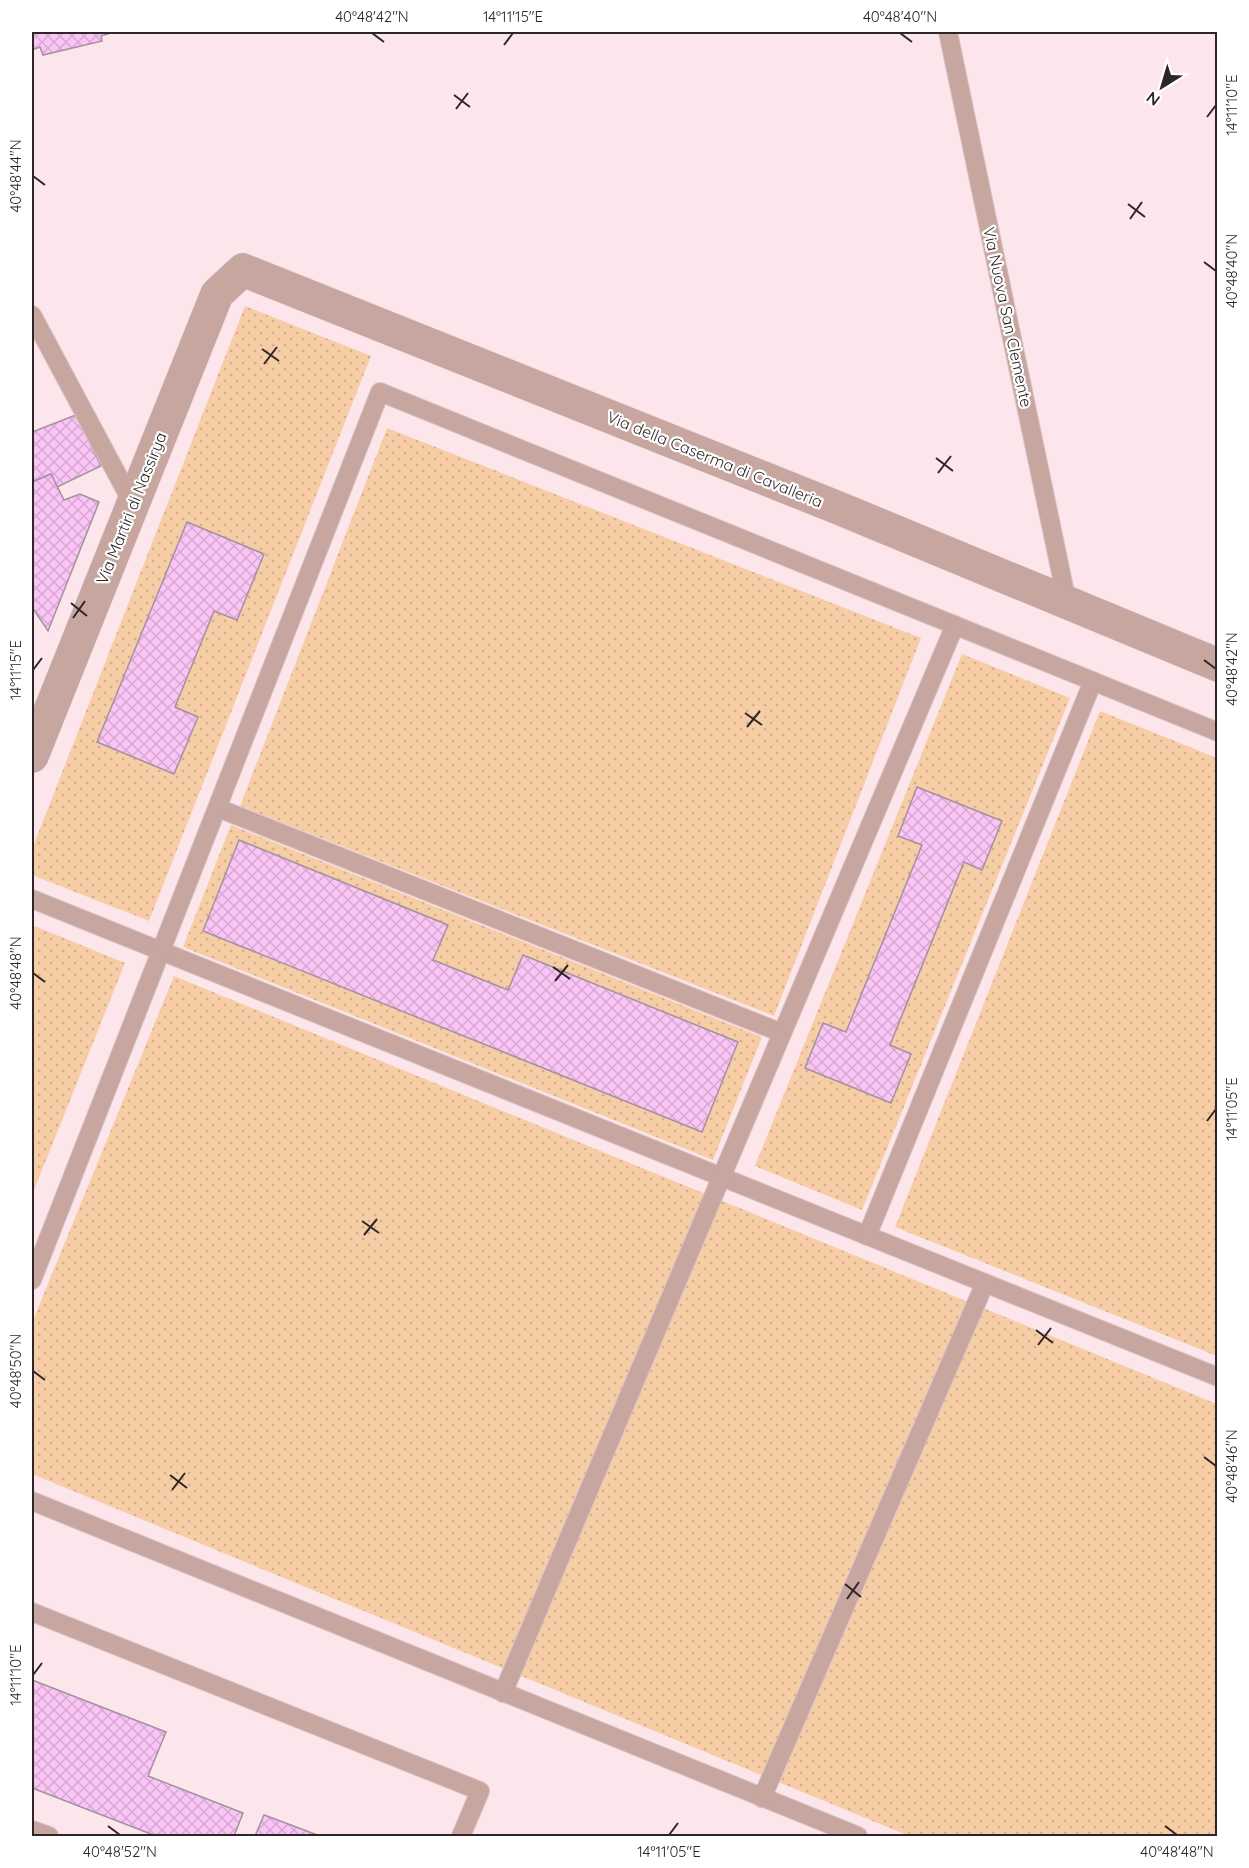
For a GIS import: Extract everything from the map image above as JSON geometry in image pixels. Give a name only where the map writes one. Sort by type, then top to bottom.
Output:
[{"type":"street","name":"Via della Caserma di Cavalleria","points":[[217,294],[243,270],[1218,665]]},
{"type":"street","name":"Via Martiri di Nassirya","points":[[34,739],[133,504],[217,294]]},
{"type":"lane","name":"Via Nuova San Clemente","points":[[948,32],[1067,602]]},
{"type":"lane","points":[[32,315],[133,504]]},
{"type":"lane","points":[[32,1280],[380,392],[1218,732]]},
{"type":"lane","points":[[503,1692],[955,625]]},
{"type":"lane","points":[[867,1236],[1093,681]]},
{"type":"lane","points":[[218,808],[782,1032]]},
{"type":"lane","points":[[32,899],[1218,1377]]},
{"type":"lane","points":[[762,1798],[985,1283]]},
{"type":"lane","points":[[32,1501],[858,1836]]},
{"type":"lane","points":[[32,1612],[480,1791],[461,1836]]},
{"type":"lane","points":[[32,1830],[49,1836]]},
{"type":"shaded area","points":[[245,306],[371,356],[149,921],[32,875],[32,849]]},
{"type":"shaded area","points":[[387,428],[921,638],[774,1016],[240,806]]},
{"type":"shaded area","points":[[962,654],[1070,698],[862,1210],[755,1166]]},
{"type":"shaded area","points":[[1100,711],[1217,758],[1217,1356],[895,1227]]},
{"type":"shaded area","points":[[231,825],[762,1037],[713,1160],[183,947]]},
{"type":"shaded area","points":[[32,925],[125,963],[32,1195]]},
{"type":"shaded area","points":[[174,976],[1217,1404],[1217,1836],[909,1836],[32,1474],[32,1323]]},
{"type":"building","points":[[32,32],[114,32],[101,36],[102,41],[43,55],[40,47],[32,50]]},
{"type":"building","points":[[76,415],[101,466],[57,487],[51,474],[32,482],[32,432]]},
{"type":"building","points":[[51,474],[64,500],[80,494],[99,502],[48,631],[32,607],[32,482]]},
{"type":"building","points":[[187,522],[264,554],[237,620],[214,611],[175,707],[198,717],[174,774],[97,742]]},
{"type":"building","points":[[917,787],[1002,821],[982,870],[964,862],[890,1045],[911,1054],[891,1103],[805,1068],[823,1023],[846,1032],[922,845],[898,836]]},
{"type":"building","points":[[239,840],[448,925],[433,960],[508,990],[523,955],[738,1042],[702,1132],[203,931]]},
{"type":"building","points":[[32,1680],[166,1732],[148,1776],[243,1813],[234,1836],[156,1836],[32,1788]]},
{"type":"building","points":[[264,1815],[275,1819],[320,1836],[255,1836]]}]
